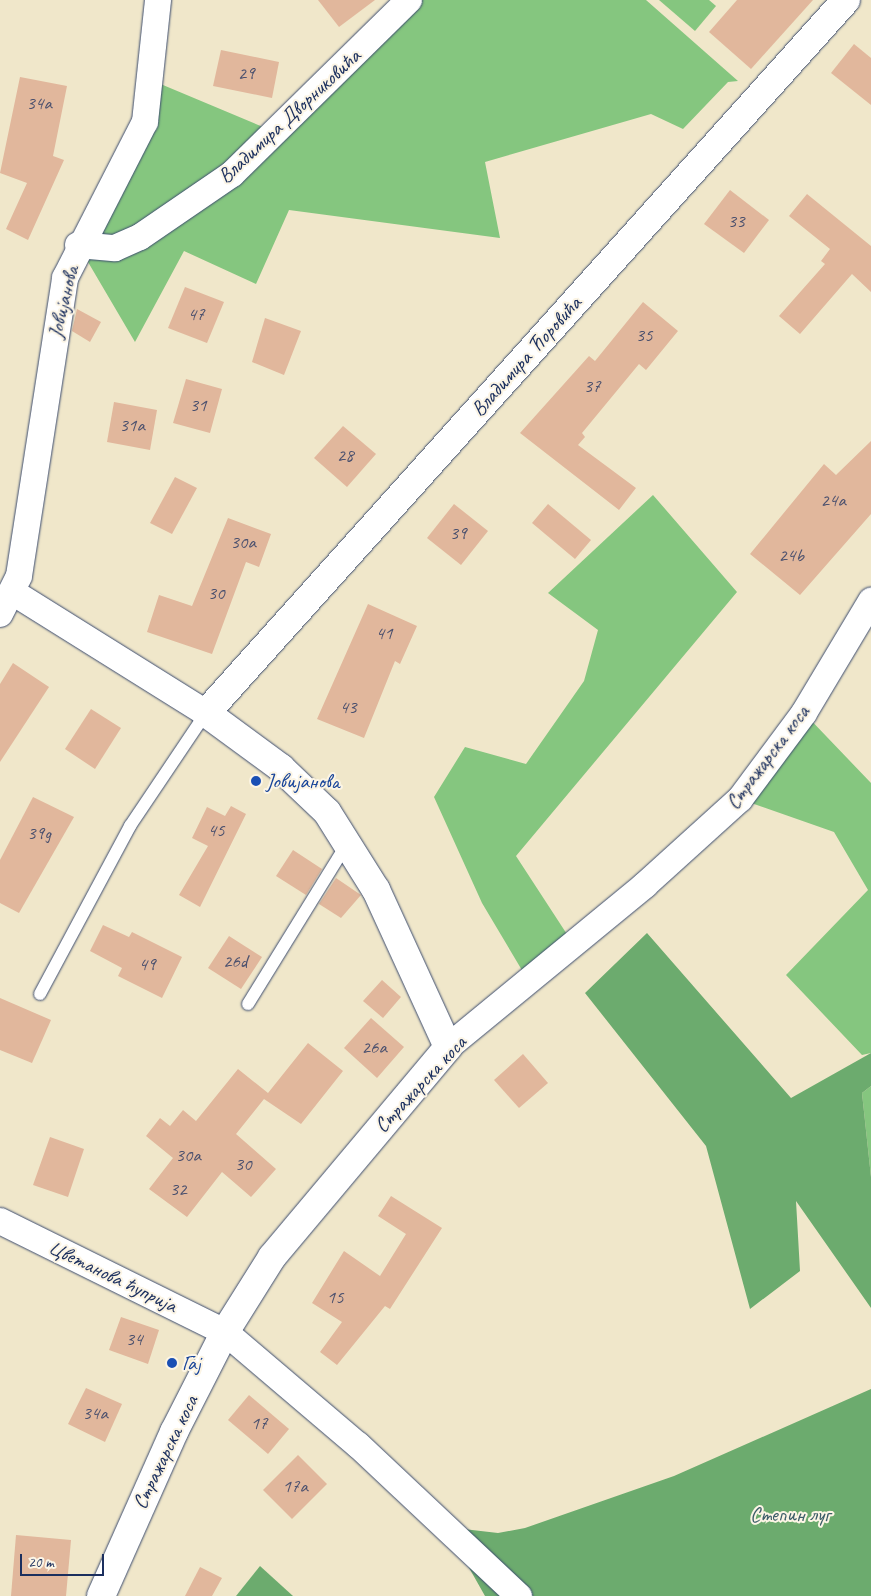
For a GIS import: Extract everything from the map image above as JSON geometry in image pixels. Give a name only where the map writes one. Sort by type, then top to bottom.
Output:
[{"type":"street","name":"Јовијанова","points":[[7,603],[59,310],[78,245],[145,122],[158,0]]},
{"type":"street","name":"Владимира Дворниковића","points":[[78,245],[115,248],[140,237],[232,174],[409,0]]},
{"type":"street","name":"Владимира Ћоровића","points":[[206,712],[846,0]]},
{"type":"street","name":"Стражарска коса","points":[[101,1596],[150,1481],[225,1332],[272,1258],[448,1048],[645,885],[740,799],[804,712],[871,600]]},
{"type":"street","points":[[7,603],[206,712],[308,791],[347,844],[376,890],[448,1048]]},
{"type":"street","name":"Цветанова ћуприја","points":[[0,1221],[225,1332],[351,1438],[519,1596]]},
{"type":"lane","points":[[40,994],[130,826],[206,712]]},
{"type":"lane","points":[[248,1004],[347,844]]},
{"type":"green space","points":[[408,0],[646,0],[738,81],[728,82],[683,129],[651,114],[485,162],[500,238],[289,210],[256,284],[184,251],[135,342],[78,245],[151,80],[275,132]]},
{"type":"green space","points":[[659,0],[709,0],[716,6],[695,31]]},
{"type":"green space","points":[[653,495],[737,592],[516,856],[574,945],[529,982],[482,903],[434,797],[465,747],[526,764],[584,681],[598,630],[548,593]]},
{"type":"green space","points":[[804,713],[871,783],[871,1053],[862,1055],[786,975],[868,890],[834,832],[740,799]]},
{"type":"green space","points":[[647,933],[791,1098],[871,1053],[871,1086],[862,1093],[871,1177],[871,1308],[796,1201],[800,1271],[750,1309],[706,1146],[585,993]]},
{"type":"green space","points":[[871,1086],[871,1177],[862,1093]]},
{"type":"green space","name":"Степин луг","points":[[871,1389],[871,1596],[485,1596],[446,1527],[498,1533],[525,1528],[674,1476]]},
{"type":"green space","points":[[260,1566],[293,1596],[236,1596]]},
{"type":"building","points":[[318,0],[375,0],[339,27]]},
{"type":"building","points":[[737,0],[813,0],[751,69],[709,32]]},
{"type":"building","points":[[854,44],[871,58],[871,105],[831,73]]},
{"type":"building","points":[[221,50],[279,62],[272,98],[213,86]]},
{"type":"building","points":[[20,77],[67,86],[53,156],[64,160],[28,240],[6,229],[27,183],[0,173]]},
{"type":"building","points":[[730,190],[769,220],[744,253],[704,224]]},
{"type":"building","points":[[807,194],[871,246],[871,292],[852,274],[800,334],[779,316],[825,264],[821,261],[830,249],[789,216]]},
{"type":"building","points":[[185,287],[224,302],[207,343],[168,328]]},
{"type":"building","points":[[643,302],[678,331],[646,370],[639,364],[582,433],[585,437],[578,445],[636,488],[619,510],[520,433],[589,356],[595,361]]},
{"type":"building","points":[[77,309],[101,322],[90,342],[72,331]]},
{"type":"building","points":[[265,318],[301,331],[284,375],[252,362]]},
{"type":"building","points":[[186,379],[222,389],[210,433],[173,423]]},
{"type":"building","points":[[114,402],[157,410],[150,450],[107,442]]},
{"type":"building","points":[[343,426],[376,454],[347,487],[314,458]]},
{"type":"building","points":[[871,441],[871,514],[800,595],[750,554],[824,464],[836,475]]},
{"type":"building","points":[[175,477],[197,488],[172,534],[150,523]]},
{"type":"building","points":[[454,504],[488,531],[461,565],[427,538]]},
{"type":"building","points":[[548,504],[591,540],[575,559],[532,523]]},
{"type":"building","points":[[228,518],[271,534],[259,567],[246,562],[212,654],[147,632],[159,595],[192,606]]},
{"type":"building","points":[[368,604],[417,626],[400,664],[395,661],[364,738],[317,719]]},
{"type":"building","points":[[13,663],[49,687],[0,762],[0,684]]},
{"type":"building","points":[[91,709],[121,728],[95,769],[65,749]]},
{"type":"building","points":[[33,797],[74,817],[19,913],[0,903],[0,860]]},
{"type":"building","points":[[231,806],[246,814],[200,907],[179,895],[208,846],[192,838],[207,807],[225,816]]},
{"type":"building","points":[[293,850],[322,869],[306,895],[276,876]]},
{"type":"building","points":[[336,878],[361,895],[341,918],[319,904]]},
{"type":"building","points":[[103,925],[129,937],[132,932],[182,957],[162,998],[118,976],[122,968],[90,951]]},
{"type":"building","points":[[229,936],[262,957],[241,989],[208,968]]},
{"type":"building","points":[[382,980],[401,997],[383,1018],[363,1001]]},
{"type":"building","points":[[0,998],[51,1020],[32,1063],[0,1050]]},
{"type":"building","points":[[371,1018],[404,1047],[377,1078],[344,1048]]},
{"type":"building","points":[[308,1043],[343,1071],[301,1124],[264,1099],[236,1134],[276,1169],[251,1197],[222,1172],[187,1217],[149,1189],[173,1158],[146,1136],[160,1118],[170,1126],[183,1110],[196,1121],[238,1069],[268,1093]]},
{"type":"building","points":[[523,1054],[548,1083],[519,1108],[494,1080]]},
{"type":"building","points":[[50,1137],[84,1149],[68,1197],[33,1185]]},
{"type":"building","points":[[391,1196],[442,1228],[390,1309],[385,1306],[337,1365],[320,1352],[342,1322],[312,1303],[344,1251],[380,1276],[406,1234],[378,1216]]},
{"type":"building","points":[[121,1317],[159,1330],[148,1364],[109,1350]]},
{"type":"building","points":[[86,1388],[122,1404],[105,1442],[68,1424]]},
{"type":"building","points":[[249,1395],[289,1429],[268,1454],[228,1420]]},
{"type":"building","points":[[298,1455],[327,1484],[292,1519],[263,1490]]},
{"type":"building","points":[[16,1535],[71,1540],[66,1596],[11,1596]]},
{"type":"building","points":[[200,1567],[222,1578],[212,1596],[185,1596]]},
{"type":"place","name":"Јовијанова","points":[[256,781]]},
{"type":"place","name":"Гај","points":[[172,1363]]}]
